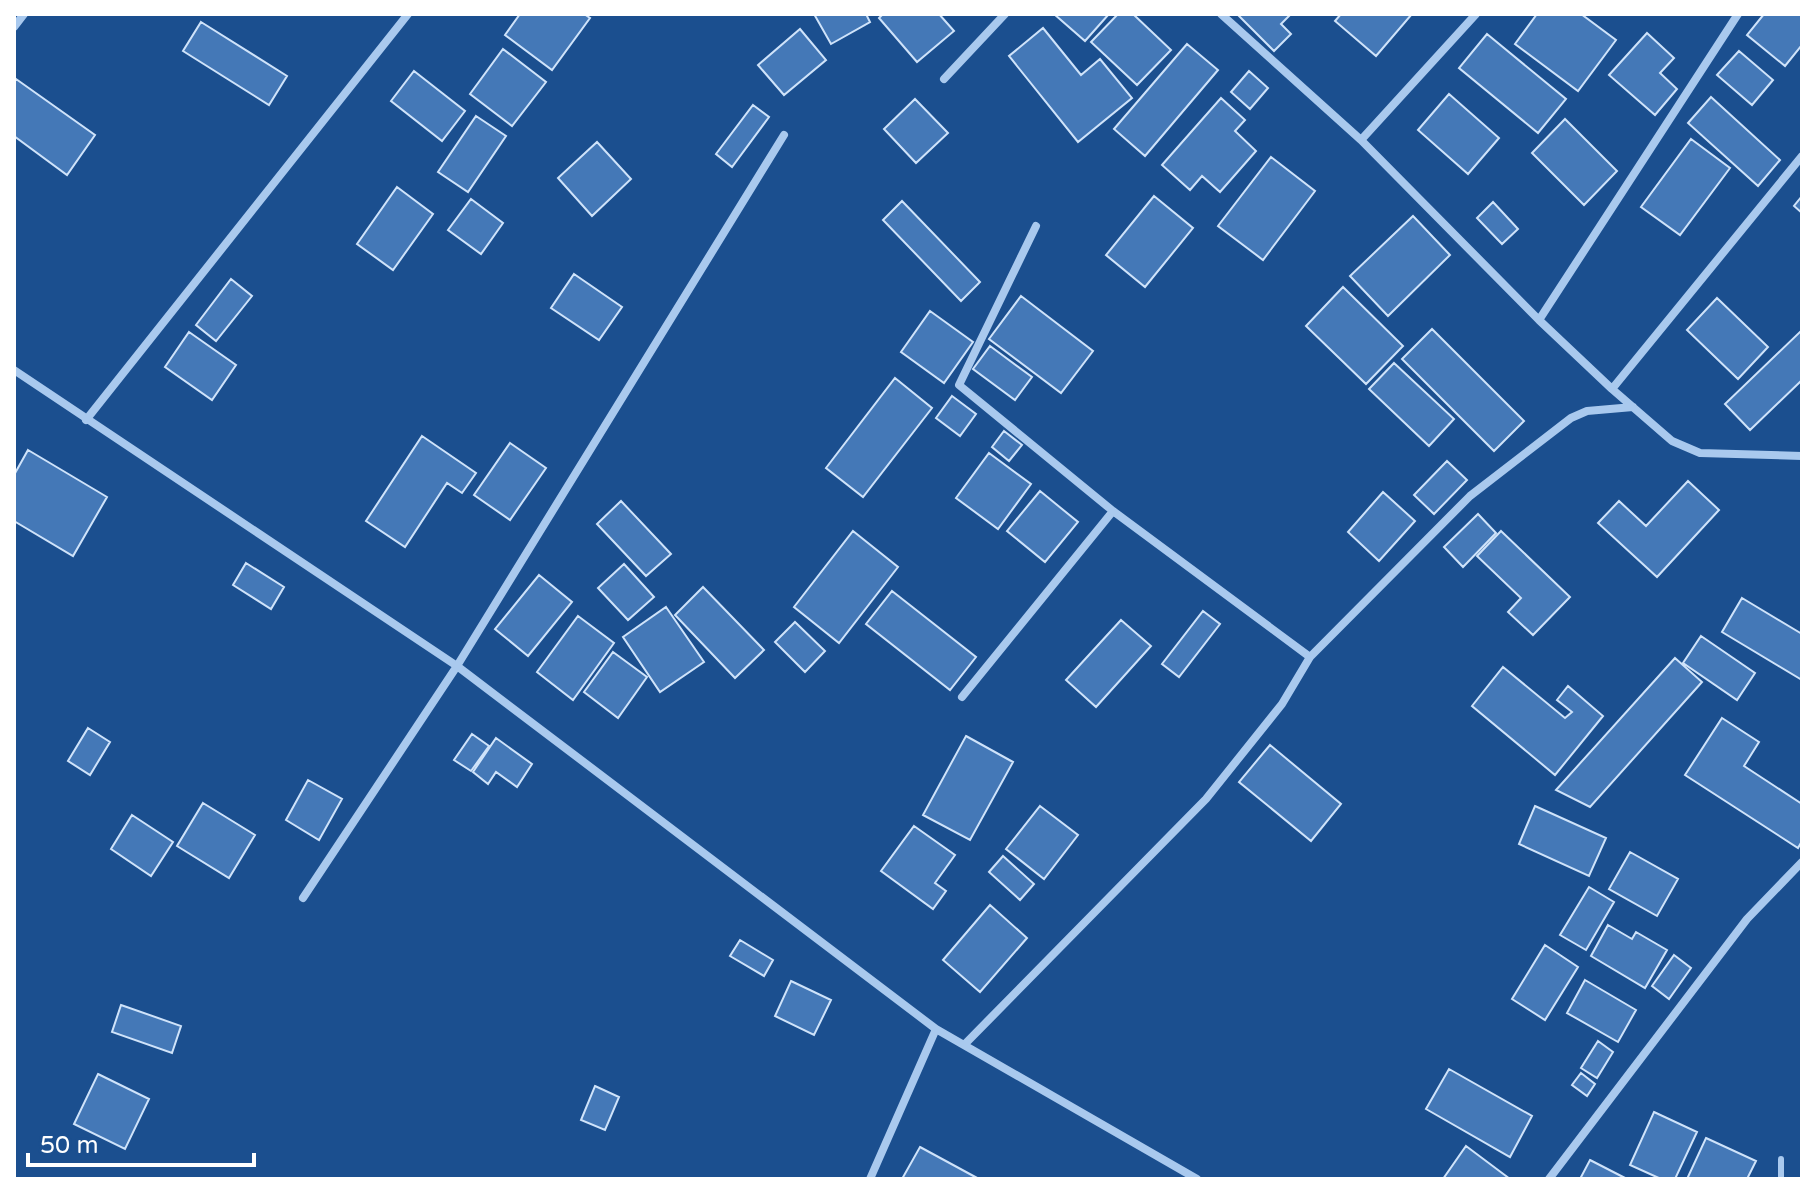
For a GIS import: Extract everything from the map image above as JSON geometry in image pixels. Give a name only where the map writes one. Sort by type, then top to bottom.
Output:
[{"type":"street","points":[[14,27],[24,14]]},
{"type":"street","points":[[86,420],[408,14]]},
{"type":"street","points":[[944,79],[1005,14]]},
{"type":"street","points":[[1221,14],[1361,140],[1539,320],[1672,441],[1700,453],[1802,456]]},
{"type":"street","points":[[1361,140],[1476,14]]},
{"type":"street","points":[[1539,320],[1738,14]]},
{"type":"street","points":[[303,898],[457,666],[784,135]]},
{"type":"street","points":[[1612,389],[1802,156]]},
{"type":"street","points":[[1036,226],[959,385],[1113,511],[1310,657]]},
{"type":"street","points":[[14,370],[457,666],[936,1029],[1197,1179]]},
{"type":"street","points":[[965,1044],[1206,799],[1282,704],[1310,657],[1470,496],[1571,418],[1587,411],[1633,407]]},
{"type":"street","points":[[962,697],[1113,511]]},
{"type":"street","points":[[1549,1179],[1747,919],[1802,862]]},
{"type":"street","points":[[870,1179],[936,1029]]},
{"type":"lane","points":[[1781,1159],[1781,1179]]},
{"type":"building","points":[[520,14],[584,14],[590,18],[552,70],[505,35]]},
{"type":"building","points":[[814,14],[866,14],[870,22],[831,44]]},
{"type":"building","points":[[883,14],[939,14],[954,31],[917,62],[879,18]]},
{"type":"building","points":[[1054,14],[1109,14],[1085,41]]},
{"type":"building","points":[[1118,14],[1133,14],[1171,50],[1137,85],[1091,42]]},
{"type":"building","points":[[1237,14],[1291,14],[1281,24],[1291,34],[1274,51]]},
{"type":"building","points":[[1341,14],[1412,14],[1376,56],[1335,21]]},
{"type":"building","points":[[1537,14],[1581,14],[1616,40],[1578,91],[1515,44]]},
{"type":"building","points":[[1764,14],[1802,14],[1802,45],[1785,66],[1747,35]]},
{"type":"building","points":[[201,22],[287,76],[269,105],[183,51]]},
{"type":"building","points":[[1043,28],[1081,75],[1100,59],[1132,98],[1078,142],[1009,56]]},
{"type":"building","points":[[800,29],[826,60],[784,95],[758,65]]},
{"type":"building","points":[[1647,33],[1674,58],[1660,73],[1677,89],[1655,115],[1609,75]]},
{"type":"building","points":[[1487,34],[1566,99],[1538,133],[1459,68]]},
{"type":"building","points":[[1187,44],[1218,70],[1145,156],[1114,129]]},
{"type":"building","points":[[503,49],[546,82],[512,126],[470,94]]},
{"type":"building","points":[[1739,51],[1773,80],[1752,105],[1717,75]]},
{"type":"building","points":[[414,71],[465,111],[442,141],[391,101]]},
{"type":"building","points":[[1249,71],[1268,88],[1250,109],[1231,92]]},
{"type":"building","points":[[16,79],[95,135],[67,175],[14,136]]},
{"type":"building","points":[[1449,94],[1499,138],[1468,174],[1418,130]]},
{"type":"building","points":[[1711,97],[1780,160],[1758,186],[1688,123]]},
{"type":"building","points":[[1221,98],[1245,120],[1235,131],[1256,151],[1220,192],[1202,176],[1190,190],[1162,165]]},
{"type":"building","points":[[915,99],[948,133],[916,163],[884,129]]},
{"type":"building","points":[[753,105],[769,117],[732,167],[716,154]]},
{"type":"building","points":[[476,116],[506,136],[468,192],[438,172]]},
{"type":"building","points":[[1565,119],[1617,171],[1584,205],[1532,153]]},
{"type":"building","points":[[1691,139],[1730,168],[1680,235],[1641,207]]},
{"type":"building","points":[[597,142],[631,179],[592,216],[558,178]]},
{"type":"building","points":[[1271,157],[1315,191],[1263,260],[1218,226]]},
{"type":"building","points":[[397,187],[433,214],[393,270],[357,244]]},
{"type":"building","points":[[1154,196],[1193,228],[1145,287],[1106,255]]},
{"type":"building","points":[[1802,196],[1802,213],[1794,206]]},
{"type":"building","points":[[471,199],[503,223],[481,254],[448,230]]},
{"type":"building","points":[[902,201],[980,282],[961,301],[883,220]]},
{"type":"building","points":[[1493,202],[1518,229],[1502,244],[1477,218]]},
{"type":"building","points":[[1413,216],[1450,255],[1388,316],[1350,276]]},
{"type":"building","points":[[574,274],[622,307],[599,340],[551,308]]},
{"type":"building","points":[[231,279],[252,296],[216,341],[196,325]]},
{"type":"building","points":[[1343,287],[1403,346],[1366,384],[1306,326]]},
{"type":"building","points":[[1021,296],[1093,351],[1061,393],[989,339]]},
{"type":"building","points":[[1717,298],[1768,347],[1738,379],[1687,330]]},
{"type":"building","points":[[930,311],[973,342],[944,383],[901,352]]},
{"type":"building","points":[[1432,329],[1524,421],[1494,451],[1402,359]]},
{"type":"building","points":[[1802,330],[1802,380],[1750,430],[1725,404]]},
{"type":"building","points":[[189,332],[236,365],[212,400],[165,367]]},
{"type":"building","points":[[990,346],[1032,377],[1015,400],[973,369]]},
{"type":"building","points":[[1394,363],[1454,419],[1429,446],[1369,389]]},
{"type":"building","points":[[895,378],[932,408],[863,497],[826,468]]},
{"type":"building","points":[[952,396],[976,414],[960,436],[936,418]]},
{"type":"building","points":[[1004,431],[1022,445],[1009,461],[992,447]]},
{"type":"building","points":[[422,436],[476,473],[462,493],[447,483],[405,547],[366,521]]},
{"type":"building","points":[[510,443],[546,468],[510,520],[474,495]]},
{"type":"building","points":[[28,450],[107,497],[73,556],[14,521],[14,475]]},
{"type":"building","points":[[989,453],[1031,484],[998,529],[956,498]]},
{"type":"building","points":[[1447,461],[1467,480],[1434,514],[1414,495]]},
{"type":"building","points":[[1688,481],[1719,510],[1657,577],[1598,523],[1619,501],[1646,526]]},
{"type":"building","points":[[1040,491],[1078,522],[1045,562],[1007,531]]},
{"type":"building","points":[[1383,492],[1415,521],[1379,561],[1348,532]]},
{"type":"building","points":[[621,501],[671,554],[646,576],[597,524]]},
{"type":"building","points":[[1478,514],[1496,533],[1463,567],[1444,547]]},
{"type":"building","points":[[853,531],[898,567],[839,643],[794,607]]},
{"type":"building","points":[[1501,531],[1570,597],[1533,635],[1508,612],[1521,598],[1477,556]]},
{"type":"building","points":[[246,563],[284,587],[271,609],[233,585]]},
{"type":"building","points":[[624,564],[654,597],[628,620],[598,588]]},
{"type":"building","points":[[539,575],[572,602],[528,656],[495,629]]},
{"type":"building","points":[[703,587],[764,650],[735,678],[675,615]]},
{"type":"building","points":[[892,591],[976,657],[950,690],[866,624]]},
{"type":"building","points":[[1742,598],[1802,634],[1802,680],[1722,632]]},
{"type":"building","points":[[666,607],[704,662],[660,692],[623,637]]},
{"type":"building","points":[[1203,611],[1220,624],[1179,677],[1162,664]]},
{"type":"building","points":[[578,616],[614,643],[573,700],[537,672]]},
{"type":"building","points":[[1121,620],[1151,646],[1096,707],[1066,680]]},
{"type":"building","points":[[795,622],[825,651],[805,672],[775,642]]},
{"type":"building","points":[[1701,636],[1755,673],[1737,700],[1683,663]]},
{"type":"building","points":[[613,652],[647,677],[618,718],[584,692]]},
{"type":"building","points":[[1675,658],[1702,682],[1590,807],[1556,790]]},
{"type":"building","points":[[1503,667],[1565,718],[1572,712],[1557,700],[1568,686],[1603,716],[1555,775],[1472,706]]},
{"type":"building","points":[[1722,718],[1759,742],[1744,766],[1802,804],[1802,841],[1798,848],[1685,775]]},
{"type":"building","points":[[88,728],[110,742],[90,775],[68,761]]},
{"type":"building","points":[[472,734],[489,746],[471,771],[454,760]]},
{"type":"building","points":[[966,736],[1013,762],[970,840],[923,815]]},
{"type":"building","points":[[496,738],[532,764],[517,787],[496,772],[488,784],[473,772]]},
{"type":"building","points":[[1270,745],[1341,804],[1311,841],[1239,782]]},
{"type":"building","points":[[308,780],[342,799],[319,840],[286,820]]},
{"type":"building","points":[[203,803],[255,835],[229,878],[177,846]]},
{"type":"building","points":[[1040,806],[1078,835],[1044,879],[1006,849]]},
{"type":"building","points":[[1535,806],[1606,838],[1589,876],[1519,844]]},
{"type":"building","points":[[132,815],[173,842],[151,876],[111,849]]},
{"type":"building","points":[[914,826],[955,855],[935,883],[946,891],[933,909],[881,871]]},
{"type":"building","points":[[1630,852],[1678,879],[1657,916],[1609,889]]},
{"type":"building","points":[[1003,856],[1034,884],[1020,900],[989,872]]},
{"type":"building","points":[[1589,887],[1614,902],[1586,950],[1560,935]]},
{"type":"building","points":[[990,905],[1027,938],[980,992],[943,960]]},
{"type":"building","points":[[1608,925],[1632,939],[1636,932],[1667,950],[1645,988],[1591,956]]},
{"type":"building","points":[[740,940],[773,960],[764,976],[730,956]]},
{"type":"building","points":[[1545,945],[1578,967],[1545,1020],[1512,999]]},
{"type":"building","points":[[1674,955],[1691,968],[1669,999],[1652,986]]},
{"type":"building","points":[[1585,980],[1636,1010],[1618,1042],[1567,1013]]},
{"type":"building","points":[[791,981],[831,1000],[814,1035],[775,1016]]},
{"type":"building","points":[[121,1005],[181,1026],[172,1053],[112,1032]]},
{"type":"building","points":[[1598,1041],[1613,1052],[1597,1078],[1581,1068]]},
{"type":"building","points":[[1449,1069],[1532,1116],[1510,1157],[1426,1109]]},
{"type":"building","points":[[1581,1073],[1595,1084],[1587,1096],[1572,1085]]},
{"type":"building","points":[[98,1074],[149,1099],[125,1149],[74,1124]]},
{"type":"building","points":[[595,1086],[619,1097],[605,1130],[581,1120]]},
{"type":"building","points":[[1654,1112],[1697,1132],[1675,1179],[1661,1179],[1630,1165]]},
{"type":"building","points":[[1706,1138],[1756,1161],[1747,1179],[1687,1179]]},
{"type":"building","points":[[1466,1146],[1510,1179],[1443,1179]]},
{"type":"building","points":[[920,1147],[979,1179],[902,1179]]},
{"type":"building","points":[[1590,1160],[1627,1179],[1580,1179]]}]
